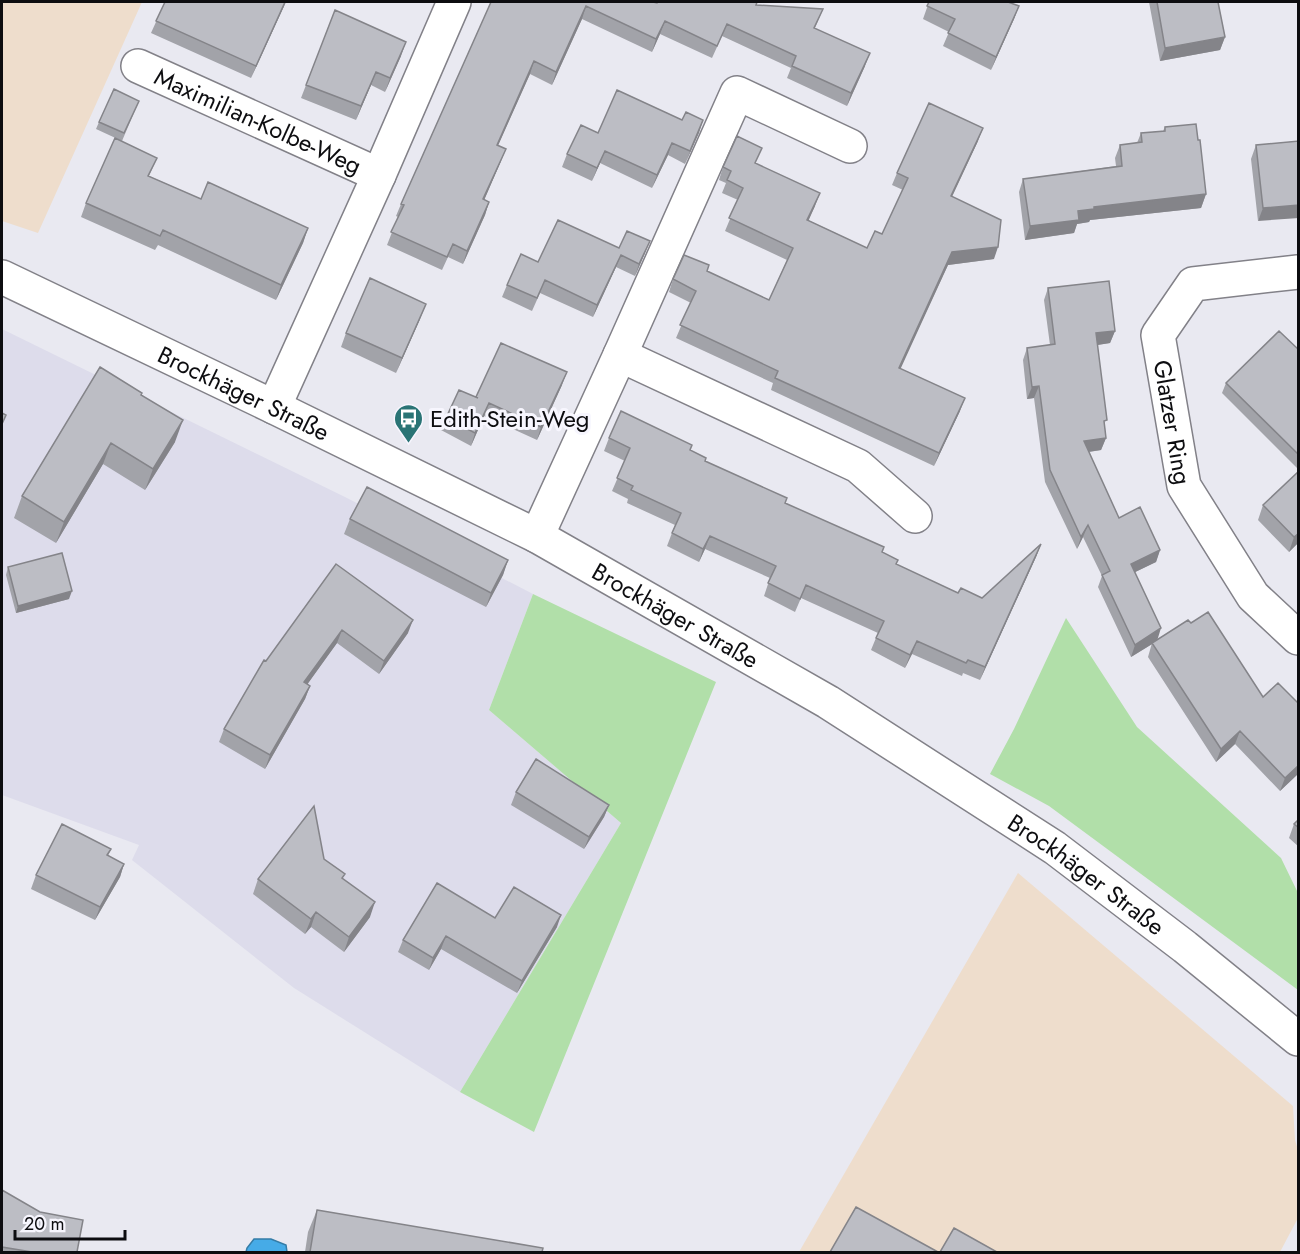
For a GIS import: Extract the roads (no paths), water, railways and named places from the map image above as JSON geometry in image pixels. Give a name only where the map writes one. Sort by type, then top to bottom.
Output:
[{"type":"street","name":"Maximilian-Kolbe-Weg","points":[[274,406],[379,175],[454,2]]},
{"type":"street","name":"Maximilian-Kolbe-Weg","points":[[138,66],[379,175]]},
{"type":"street","points":[[537,536],[737,93],[850,146]]},
{"type":"street","name":"Glatzer Ring","points":[[1299,272],[1193,285],[1158,335],[1184,486],[1252,596],[1299,638]]},
{"type":"street","name":"Brockhäger Straße","points":[[2,277],[274,406],[537,536],[828,702],[1055,848],[1185,947],[1299,1039]]},
{"type":"street","points":[[620,355],[858,466],[915,516]]},
{"type":"water","points":[[254,1239],[271,1239],[286,1245],[287,1252],[246,1252]]},
{"type":"place","name":"Edith-Stein-Weg","points":[[409,444]]}]
